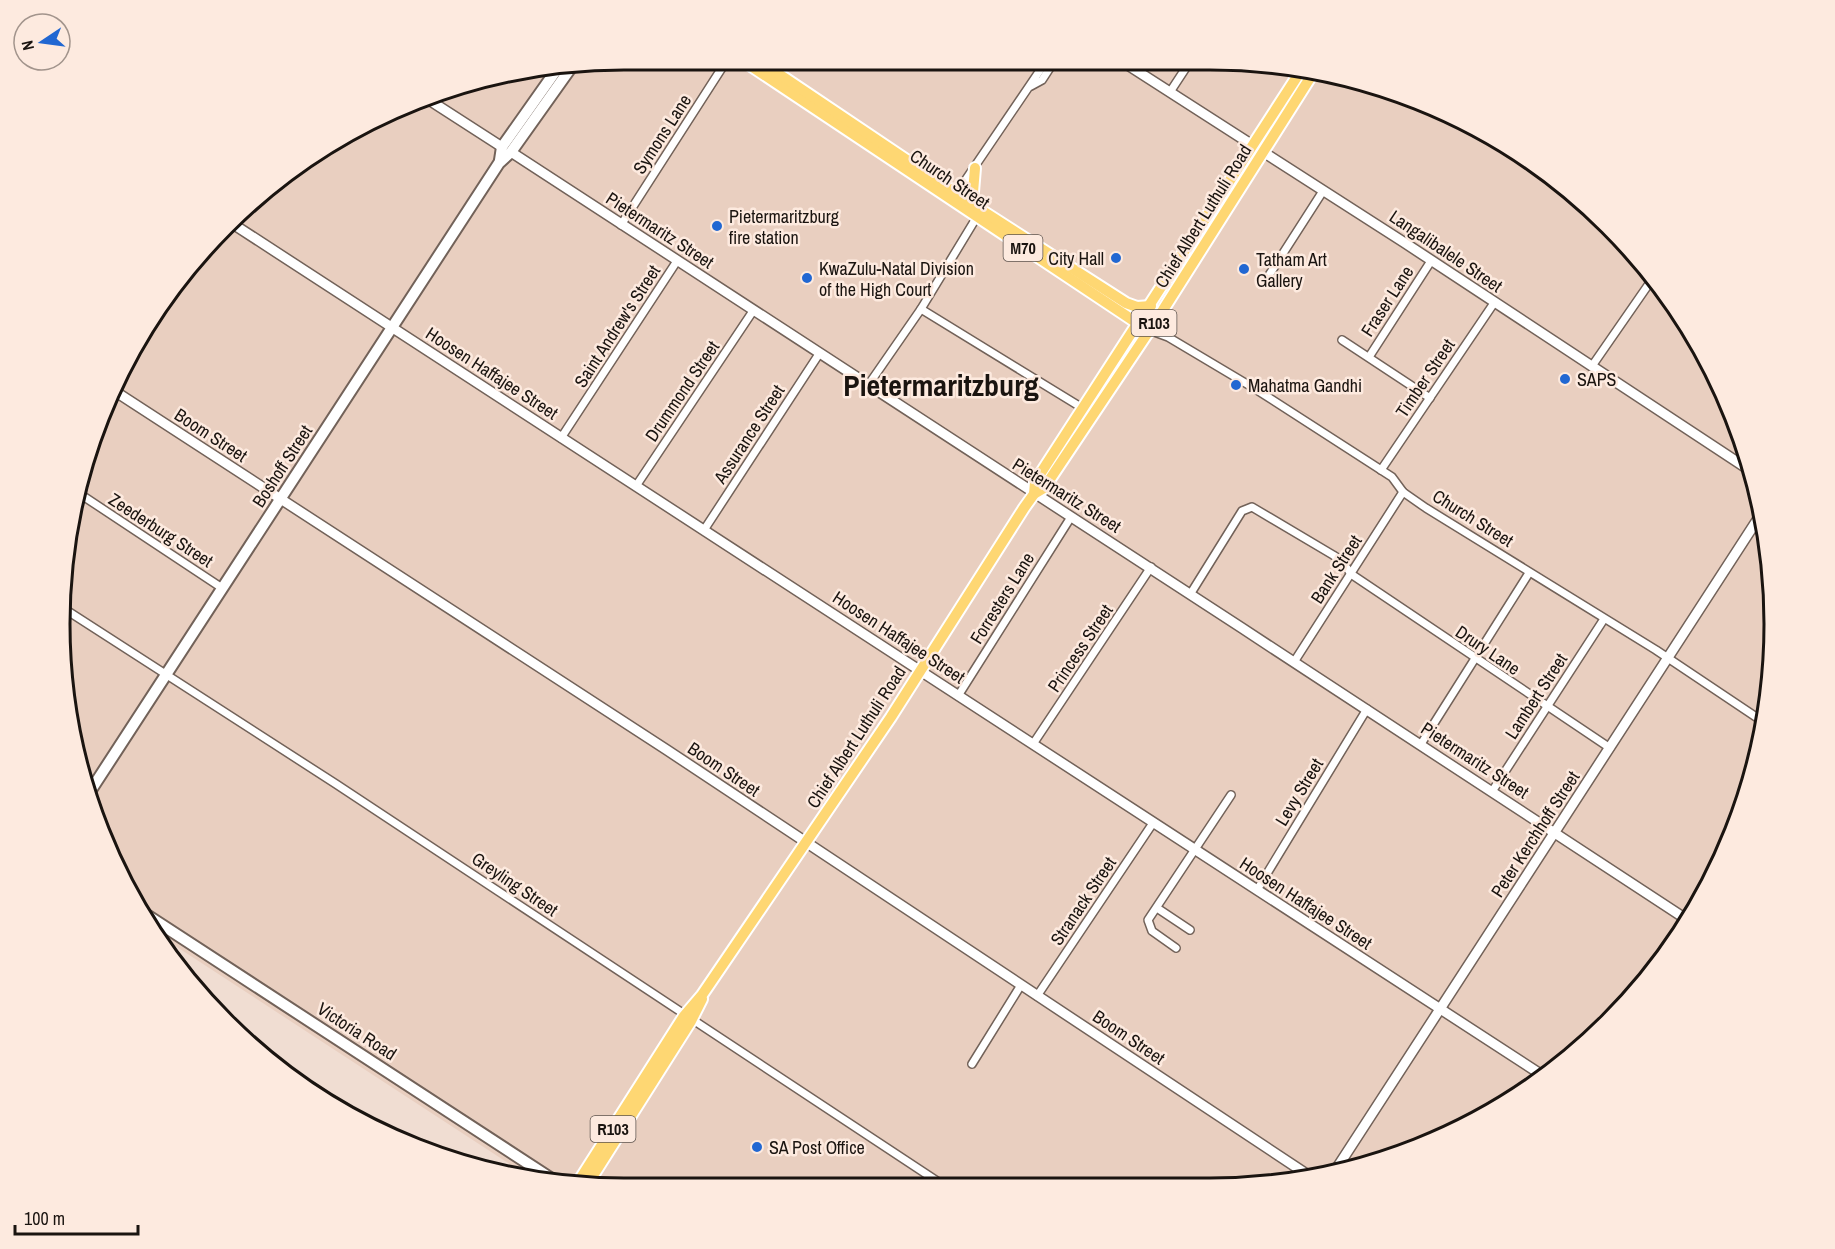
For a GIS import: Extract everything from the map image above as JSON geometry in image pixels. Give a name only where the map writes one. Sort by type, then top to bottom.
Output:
[{"type":"main road","name":"Church Street","points":[[758,70],[1126,303],[1137,307],[1151,306]]},
{"type":"main road","name":"Church Street","points":[[772,70],[954,196]]},
{"type":"main road","name":"Boshoff Street","points":[[95,786],[500,160],[566,74]]},
{"type":"main road","name":"Boshoff Street","points":[[507,150],[553,75]]},
{"type":"main road","name":"Chief Albert Luthuli Road","points":[[582,1176],[702,995],[807,843],[969,590],[1034,494],[1044,488],[1144,328],[1151,306],[1297,77]]},
{"type":"main road","name":"Chief Albert Luthuli Road","points":[[1034,494],[1035,482],[1084,409],[1144,328],[1155,320],[1309,79]]},
{"type":"main road","points":[[975,168],[976,210]]},
{"type":"main road","name":"Church Street","points":[[976,210],[1144,328]]},
{"type":"main road","name":"Victoria Road","points":[[158,922],[543,1173]]},
{"type":"main road","name":"Chief Albert Luthuli Road","points":[[592,1177],[687,1018]]},
{"type":"street","name":"Symons Lane","points":[[621,225],[721,70]]},
{"type":"street","points":[[954,196],[1041,70]]},
{"type":"street","points":[[1031,86],[1042,80],[1048,70]]},
{"type":"street","name":"Langalibalele Street","points":[[1136,70],[1741,464]]},
{"type":"street","points":[[1170,92],[1184,70]]},
{"type":"street","name":"Pietermaritz Street","points":[[435,104],[753,312],[869,384],[1071,518],[1191,593],[1681,916]]},
{"type":"street","points":[[1264,283],[1323,190]]},
{"type":"street","points":[[869,384],[921,309],[976,210]]},
{"type":"street","name":"Hoosen Haffajee Street","points":[[239,228],[1537,1072]]},
{"type":"street","name":"Saint Andrew's Street","points":[[561,438],[677,261]]},
{"type":"street","name":"Fraser Lane","points":[[1369,357],[1431,261]]},
{"type":"street","points":[[1592,366],[1648,285]]},
{"type":"street","name":"Timber Street","points":[[1381,470],[1494,303]]},
{"type":"street","points":[[921,309],[1084,409]]},
{"type":"street","name":"Drummond Street","points":[[636,486],[753,312]]},
{"type":"street","name":"Church Street","points":[[1155,320],[1168,337]]},
{"type":"street","name":"Church Street","points":[[1144,328],[1168,337],[1381,470],[1392,477],[1403,492],[1667,658],[1757,717]]},
{"type":"street","points":[[1342,340],[1430,398]]},
{"type":"street","name":"Assurance Street","points":[[704,530],[819,354]]},
{"type":"street","name":"Boom Street","points":[[121,395],[807,843],[1302,1171]]},
{"type":"street","name":"Bank Street","points":[[1294,662],[1403,492]]},
{"type":"street","name":"Zeederburg Street","points":[[85,498],[222,588]]},
{"type":"street","name":"Drury Lane","points":[[1191,593],[1242,511],[1248,507],[1333,555],[1342,561],[1351,574],[1610,748]]},
{"type":"street","name":"Forresters Lane","points":[[958,696],[1071,518]]},
{"type":"street","name":"Peter Kerchhoff Street","points":[[1340,1163],[1755,523]]},
{"type":"street","name":"Princess Street","points":[[1033,744],[1151,567]]},
{"type":"street","points":[[1421,744],[1529,573]]},
{"type":"street","name":"Greyling Street","points":[[71,613],[336,783],[687,1018],[932,1178]]},
{"type":"street","name":"Lambert Street","points":[[1493,790],[1604,619]]},
{"type":"street","name":"Levy Street","points":[[1257,890],[1367,709]]},
{"type":"street","points":[[1176,948],[1152,932],[1148,920],[1196,851],[1231,795]]},
{"type":"street","name":"Stranack Street","points":[[1037,996],[1153,823]]},
{"type":"street","points":[[1157,908],[1190,930]]},
{"type":"street","points":[[972,1064],[1021,985]]},
{"type":"shaded area","points":[[624,70],[1210,70],[1247,72],[1283,75],[1354,89],[1423,113],[1488,145],[1548,185],[1576,208],[1627,259],[1650,287],[1671,317],[1707,379],[1735,446],[1746,481],[1760,552],[1763,588],[1763,661],[1760,697],[1746,768],[1735,803],[1707,870],[1690,902],[1650,962],[1627,990],[1576,1041],[1548,1064],[1488,1104],[1423,1136],[1354,1160],[1283,1174],[1210,1178],[624,1178],[552,1174],[515,1168],[172,944],[145,902],[128,870],[100,803],[89,768],[75,697],[70,624],[75,552],[81,516],[100,446],[128,379],[145,347],[185,287],[233,233],[287,185],[347,145],[412,113],[481,89],[552,75]]},
{"type":"place","name":"Pietermaritzburg fire station","points":[[717,226]]},
{"type":"place","name":"City Hall","points":[[1116,258]]},
{"type":"place","name":"Tatham Art Gallery","points":[[1244,269]]},
{"type":"place","name":"KwaZulu-Natal Division of the High Court","points":[[807,278]]},
{"type":"place","name":"SAPS","points":[[1565,379]]},
{"type":"place","name":"Mahatma Gandhi","points":[[1236,385]]},
{"type":"place","name":"SA Post Office","points":[[757,1147]]},
{"type":"district","name":"Pietermaritzburg","points":[[941,385]]}]
